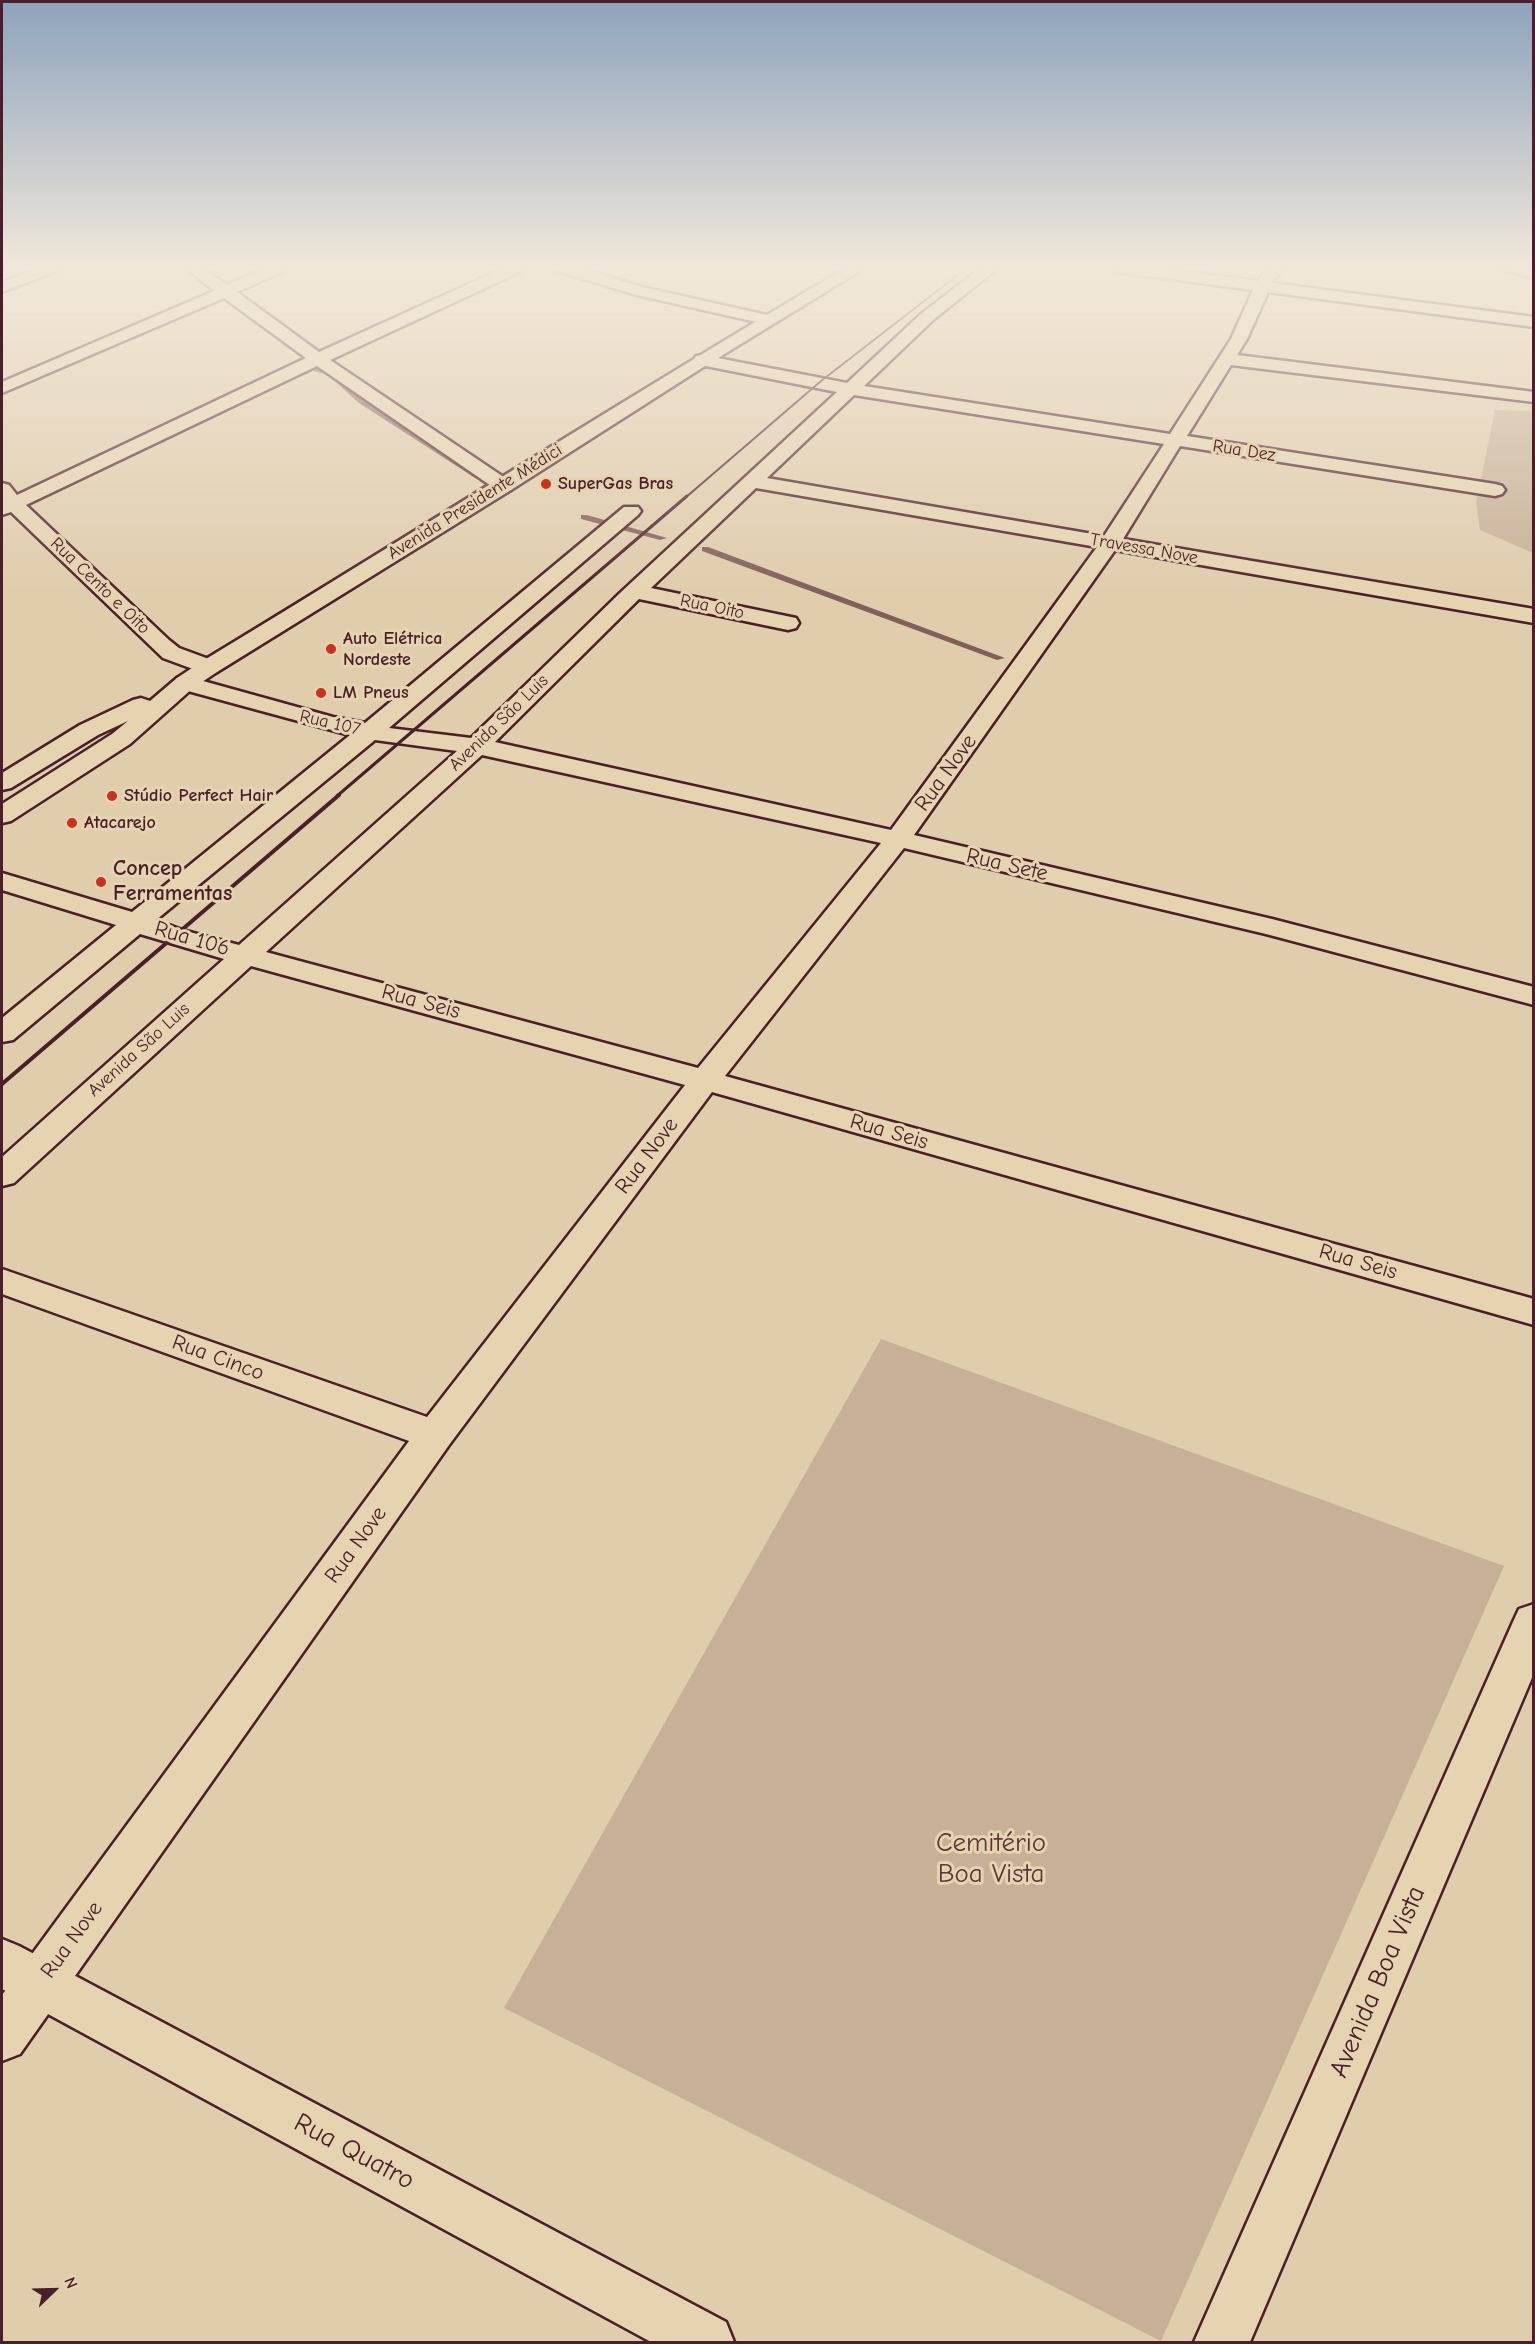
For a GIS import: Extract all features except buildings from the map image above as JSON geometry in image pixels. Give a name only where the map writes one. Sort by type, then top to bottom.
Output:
[{"type":"street","points":[[2,388],[29,376]]},
{"type":"street","points":[[5,500],[279,376]]},
{"type":"street","points":[[343,376],[504,486]]},
{"type":"street","name":"Avenida Presidente Médici","points":[[2,815],[121,739],[186,683],[209,667],[504,486],[676,376]]},
{"type":"street","name":"Rua Dez","points":[[795,376],[850,389],[1495,490]]},
{"type":"street","name":"Avenida São Luis","points":[[2,1175],[477,746],[636,591],[755,482],[863,376]]},
{"type":"street","name":"Rua Nove","points":[[2,2036],[21,1973],[705,1080],[898,839],[1110,543],[1216,376]]},
{"type":"street","points":[[1367,376],[1533,397]]},
{"type":"street","name":"Travessa Nove","points":[[755,482],[1533,616]]},
{"type":"street","name":"Rua Cento e Oito","points":[[5,500],[161,645],[171,653],[209,667]]},
{"type":"street","points":[[2,1034],[135,922],[369,732],[620,520]]},
{"type":"street","name":"Rua Oito","points":[[636,591],[788,623]]},
{"type":"street","name":"Avenida Presidente Médici","points":[[2,783],[89,730],[186,683]]},
{"type":"street","name":"Rua 107","points":[[186,683],[287,712],[369,732],[477,746]]},
{"type":"street","name":"Rua Sete","points":[[477,746],[898,839],[1272,927],[1533,996]]},
{"type":"street","name":"Rua 106","points":[[2,881],[135,922],[172,936],[245,954]]},
{"type":"street","name":"Rua Seis","points":[[245,954],[1533,1312]]},
{"type":"street","name":"Rua Cinco","points":[[2,1281],[435,1435]]},
{"type":"street","name":"Avenida Boa Vista","points":[[1222,2343],[1533,1622]]},
{"type":"street","name":"Rua Quatro","points":[[21,1973],[706,2343]]},
{"type":"green space","points":[[1495,410],[1533,411],[1533,553],[1480,530],[1476,503]]},
{"type":"green space","name":"Cemitério Boa Vista","points":[[881,1339],[1504,1566],[1161,2341],[504,2008]]},
{"type":"waterway","points":[[333,376],[362,401],[478,476]]},
{"type":"waterway","points":[[584,517],[663,538]]},
{"type":"waterway","points":[[705,549],[1000,658]]},
{"type":"railway","points":[[685,498],[827,376]]},
{"type":"railway","points":[[337,796],[687,496]]},
{"type":"railway","points":[[2,1084],[339,795]]},
{"type":"place","name":"SuperGas Bras","points":[[546,484]]},
{"type":"place","name":"Auto Elétrica Nordeste","points":[[331,649]]},
{"type":"place","name":"LM Pneus","points":[[321,693]]},
{"type":"place","name":"Stúdio Perfect Hair","points":[[112,796]]},
{"type":"place","name":"Atacarejo","points":[[72,823]]},
{"type":"place","name":"Concep Ferramentas","points":[[101,882]]}]
